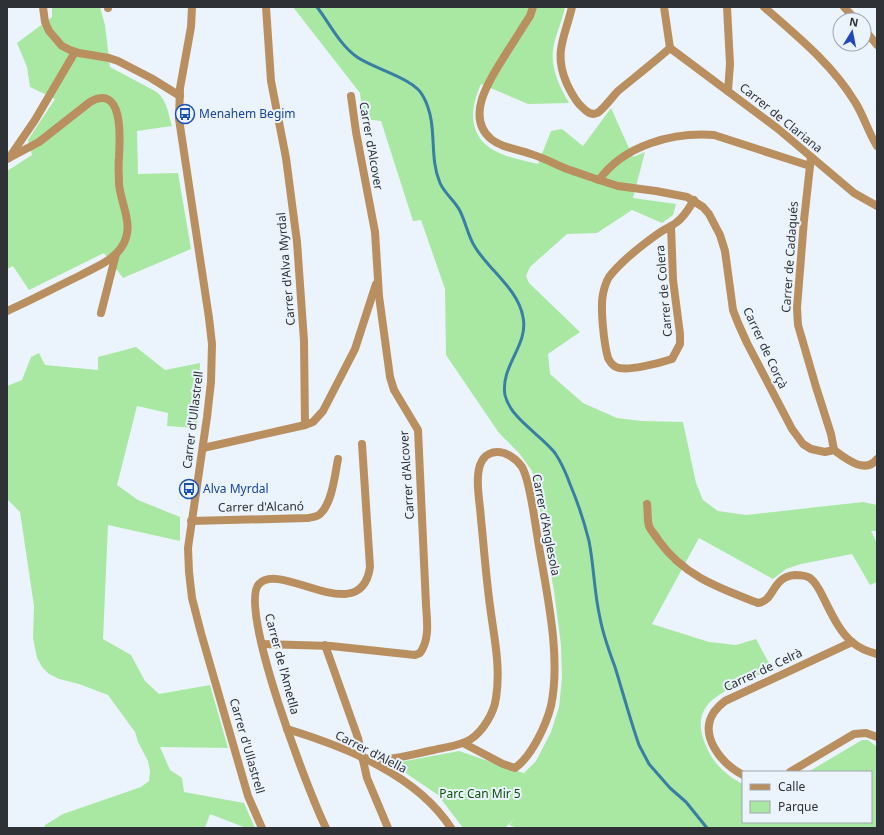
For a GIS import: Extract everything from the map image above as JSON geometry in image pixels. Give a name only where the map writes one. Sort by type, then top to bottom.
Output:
[{"type":"street","points":[[44,7],[45,22],[49,31],[62,46],[75,52],[118,61],[151,78],[180,96]]},
{"type":"street","name":"Carrer d'Ullastrell","points":[[192,7],[191,27],[180,96],[179,119],[212,344],[211,382],[188,560],[192,598],[248,796],[262,828]]},
{"type":"street","name":"Carrer d'Alva Myrdal","points":[[266,7],[271,81],[286,158],[294,213],[302,293],[306,387],[305,425]]},
{"type":"street","points":[[533,7],[530,16],[484,92],[480,108],[481,124],[485,131],[497,143],[530,153],[566,169],[599,180],[606,170],[619,158],[641,147],[665,139],[702,134],[714,135],[810,166]]},
{"type":"street","points":[[572,7],[562,42],[560,65],[571,92],[579,105],[592,114],[598,113],[618,91],[651,66],[670,48],[664,7]]},
{"type":"street","points":[[727,7],[730,64],[728,91]]},
{"type":"street","points":[[764,7],[813,50],[833,72],[855,102],[877,146]]},
{"type":"street","name":"Carrer de Clariana","points":[[670,48],[777,128],[854,193],[877,206]]},
{"type":"street","points":[[8,159],[36,120],[75,52]]},
{"type":"street","name":"Carrer d'Alcover","points":[[262,644],[325,645],[415,655],[420,653],[426,642],[427,613],[418,430],[398,398],[392,383],[383,326],[375,232],[356,132],[351,96]]},
{"type":"street","points":[[7,311],[97,267],[116,254],[123,245],[128,230],[127,215],[121,198],[119,185],[120,125],[118,113],[110,102],[101,98],[96,98],[39,142],[8,159]]},
{"type":"street","name":"Carrer de Cadaqués","points":[[811,157],[797,308],[798,325],[831,434],[834,450]]},
{"type":"street","name":"Carrer de Corçà","points":[[599,180],[618,186],[674,194],[694,200],[703,207],[709,214],[720,235],[725,251],[733,310],[747,343],[792,429],[803,444],[811,449],[825,452],[834,450]]},
{"type":"street","name":"Carrer de Colera","points":[[671,226],[680,344],[672,359],[635,368],[617,368],[608,358],[606,345],[603,296],[608,279],[645,243],[677,222],[687,212],[694,200]]},
{"type":"street","points":[[101,313],[116,254]]},
{"type":"street","points":[[203,448],[313,422],[323,411],[355,349],[378,278]]},
{"type":"street","name":"Carrer de l'Ametlla","points":[[326,828],[304,778],[287,729],[262,644],[256,618],[254,600],[256,588],[262,581],[272,579],[283,580],[325,591],[345,594],[357,591],[362,587],[366,581],[370,566],[362,444]]},
{"type":"street","points":[[834,450],[852,463],[859,465],[867,465],[875,462],[877,459]]},
{"type":"street","name":"Carrer d'Anglesola","points":[[362,758],[383,760],[469,741],[482,728],[488,718],[496,700],[498,672],[497,647],[484,556],[478,477],[484,457],[489,454],[500,452],[514,458],[523,469],[532,506],[553,639],[554,676],[551,705],[536,742],[526,757],[515,768],[503,764],[462,743]]},
{"type":"street","name":"Carrer d'Alcanó","points":[[192,521],[308,518],[317,516],[325,508],[328,501],[338,459]]},
{"type":"street","points":[[647,504],[649,525],[661,544],[679,565],[708,583],[758,603],[763,603],[778,582],[785,577],[793,575],[809,577],[820,590],[836,622],[852,642],[877,654]]},
{"type":"street","name":"Carrer de Celrà","points":[[742,774],[728,765],[713,744],[710,737],[709,726],[714,712],[725,701],[852,642]]},
{"type":"street","points":[[325,645],[358,738],[367,778],[388,828]]},
{"type":"street","name":"Carrer d'Alella","points":[[287,729],[334,745],[362,758],[406,782],[427,799],[451,828]]},
{"type":"street","points":[[792,771],[854,734],[866,733],[877,737]]},
{"type":"green space","points":[[52,7],[100,7],[105,25],[110,67],[155,91],[165,102],[172,126],[137,131],[138,174],[178,173],[191,249],[123,278],[104,253],[29,290],[13,266],[7,269],[7,171],[32,155],[28,140],[55,99],[30,87],[27,67],[17,43],[52,17]]},
{"type":"green space","name":"Parc Can Mir 5","points":[[293,7],[565,7],[553,49],[553,65],[558,81],[569,103],[528,104],[481,84],[473,110],[474,127],[477,134],[490,148],[501,154],[538,164],[551,131],[562,129],[583,146],[611,108],[633,157],[645,152],[633,198],[676,204],[673,215],[662,223],[632,210],[597,233],[567,234],[530,267],[526,276],[529,283],[580,332],[548,354],[550,374],[583,403],[617,418],[642,421],[683,422],[696,483],[703,500],[718,511],[746,515],[863,502],[877,505],[877,531],[871,531],[877,543],[877,582],[870,585],[852,554],[801,564],[786,569],[773,579],[699,538],[652,624],[709,642],[736,645],[756,639],[772,669],[736,685],[711,701],[703,712],[701,722],[705,743],[713,759],[732,778],[742,783],[742,823],[872,823],[872,771],[810,771],[862,740],[868,740],[877,747],[877,828],[518,828],[509,825],[515,818],[505,828],[463,828],[438,795],[394,765],[395,763],[459,751],[529,775],[524,773],[536,761],[551,732],[559,707],[562,678],[561,645],[554,591],[532,471],[519,453],[499,433],[446,355],[445,289],[421,220],[413,221],[381,121],[363,119],[360,93]]},
{"type":"green space","points":[[136,347],[165,370],[200,363],[197,428],[167,426],[168,413],[137,406],[117,485],[138,500],[180,517],[180,541],[108,525],[103,639],[131,655],[145,681],[159,694],[210,685],[228,748],[160,747],[170,770],[182,778],[184,792],[244,803],[255,828],[246,828],[210,814],[205,828],[44,828],[45,825],[63,814],[141,787],[149,781],[150,771],[148,761],[138,742],[135,732],[108,695],[79,684],[59,679],[49,674],[42,667],[37,658],[33,638],[34,606],[20,512],[7,499],[7,386],[22,380],[31,357],[39,353],[45,365],[98,370],[98,357]]},
{"type":"waterway","points":[[317,7],[340,40],[351,52],[364,61],[403,79],[411,84],[423,96],[431,118],[436,172],[440,183],[460,211],[475,247],[509,289],[520,307],[524,327],[519,346],[507,375],[505,395],[508,403],[519,419],[555,453],[576,498],[589,541],[596,599],[603,630],[639,745],[649,764],[670,788],[686,802],[707,828]]},
{"type":"place","name":"Menahem Begim","points":[[185,114]]},
{"type":"place","name":"Alva Myrdal","points":[[189,489]]}]
